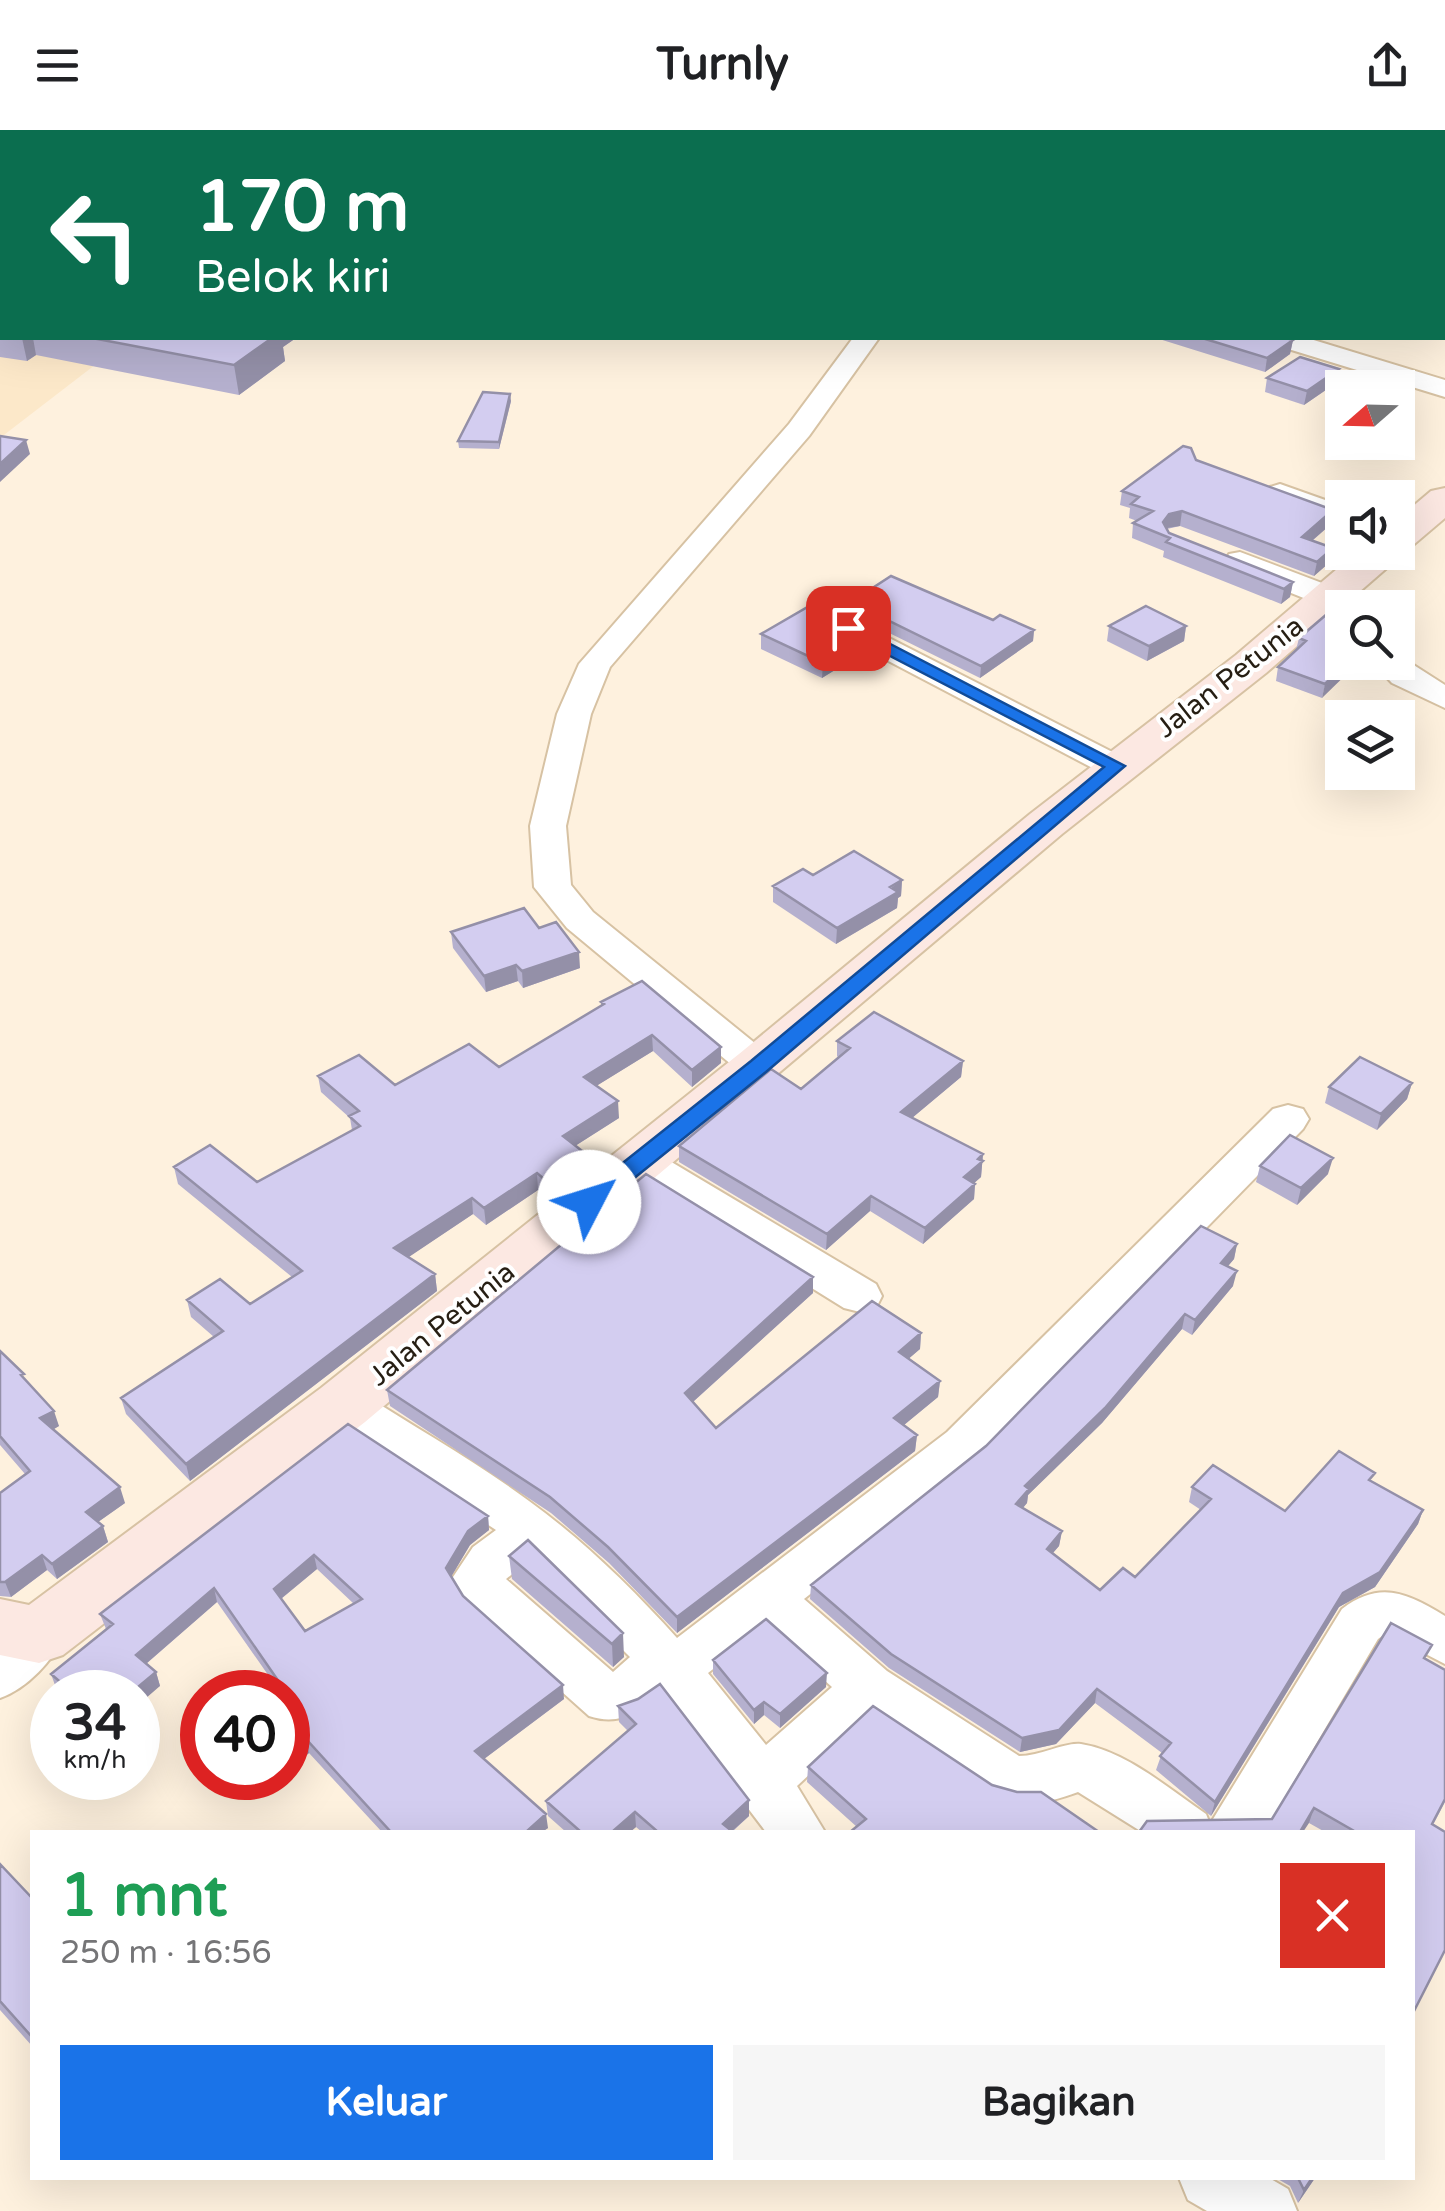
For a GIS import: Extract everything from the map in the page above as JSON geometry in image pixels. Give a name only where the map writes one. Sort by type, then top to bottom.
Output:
[{"type":"street","points":[[758,1066],[580,920],[553,887],[548,826],[574,714],[596,664],[799,430],[865,340]]},
{"type":"street","points":[[1287,340],[1445,390]]},
{"type":"street","points":[[1253,483],[1325,510]]},
{"type":"street","name":"Jalan Petunia","points":[[1415,523],[1445,499]]},
{"type":"street","points":[[1212,551],[1325,599]]},
{"type":"street","name":"Jalan Petunia","points":[[1349,590],[1367,570]]},
{"type":"street","name":"Jalan Petunia","points":[[20,1631],[343,1405],[758,1066],[1116,766],[1325,613]]},
{"type":"street","points":[[848,628],[1116,766]]},
{"type":"street","points":[[1415,679],[1445,698]]},
{"type":"street","points":[[532,1530],[482,1570],[476,1580],[484,1592],[608,1700],[625,1694],[854,1533],[964,1445],[1288,1120]]},
{"type":"street","points":[[638,1161],[860,1296]]},
{"type":"street","points":[[343,1405],[532,1530],[670,1664],[797,1830]]},
{"type":"street","points":[[766,1597],[868,1687],[1010,1780],[1047,1780],[1068,1768],[1082,1768],[1115,1783],[1183,1830]]},
{"type":"street","points":[[1235,1830],[1360,1624],[1377,1612],[1390,1613],[1445,1642]]},
{"type":"street","points":[[0,1676],[20,1631]]},
{"type":"street","points":[[762,1783],[868,1687]]},
{"type":"street","points":[[1213,2180],[1266,2211]]},
{"type":"shaded area","points":[[0,340],[127,340],[0,438]]},
{"type":"building","points":[[103,340],[269,340],[234,365]]},
{"type":"building","points":[[1208,340],[1293,340],[1267,358]]},
{"type":"building","points":[[1300,357],[1339,369],[1325,370],[1325,379],[1307,391],[1267,378]]},
{"type":"building","points":[[483,392],[510,394],[499,442],[458,441]]},
{"type":"building","points":[[0,436],[26,440],[0,464]]},
{"type":"building","points":[[1183,446],[1191,448],[1196,460],[1325,507],[1325,517],[1302,537],[1325,545],[1325,555],[1317,562],[1182,511],[1169,514],[1163,522],[1169,533],[1293,582],[1284,589],[1166,542],[1170,538],[1133,523],[1153,511],[1131,504],[1139,497],[1122,491]]},
{"type":"building","points":[[891,576],[993,620],[1000,615],[1034,630],[981,666],[851,602]]},
{"type":"building","points":[[818,601],[832,607],[829,612],[836,622],[864,637],[823,663],[761,634]]},
{"type":"building","points":[[1146,606],[1186,626],[1149,646],[1109,626]]},
{"type":"building","points":[[1325,616],[1325,680],[1329,680],[1325,684],[1278,667],[1306,641],[1299,638]]},
{"type":"building","points":[[854,851],[902,880],[890,887],[898,892],[837,928],[773,886],[803,869],[813,875]]},
{"type":"building","points":[[524,908],[539,928],[556,922],[579,952],[522,971],[516,965],[484,976],[451,932]]},
{"type":"building","points":[[642,981],[721,1047],[692,1070],[652,1035],[584,1077],[618,1101],[563,1136],[586,1154],[549,1183],[537,1173],[484,1208],[472,1198],[394,1248],[435,1274],[186,1464],[121,1398],[223,1331],[187,1300],[220,1279],[250,1304],[302,1271],[174,1167],[210,1145],[257,1182],[360,1126],[349,1116],[359,1111],[318,1076],[359,1055],[395,1085],[469,1044],[499,1067],[604,1004],[601,1002]]},
{"type":"building","points":[[874,1012],[963,1061],[901,1112],[983,1154],[978,1159],[983,1161],[964,1177],[975,1184],[925,1228],[871,1196],[827,1234],[679,1146],[771,1069],[801,1089],[850,1048],[837,1041]]},
{"type":"building","points":[[1360,1057],[1412,1083],[1381,1114],[1329,1087]]},
{"type":"building","points":[[1290,1135],[1333,1158],[1301,1188],[1260,1166]]},
{"type":"building","points":[[646,1174],[813,1277],[685,1393],[716,1428],[872,1301],[921,1333],[899,1352],[940,1381],[894,1418],[917,1435],[677,1617],[608,1547],[550,1497],[387,1390]]},
{"type":"building","points":[[1201,1226],[1237,1244],[1221,1263],[1237,1271],[1195,1320],[1185,1314],[1105,1408],[1025,1486],[1029,1489],[1016,1504],[1062,1531],[1047,1549],[1100,1590],[1123,1568],[1135,1577],[1211,1499],[1192,1487],[1213,1465],[1285,1511],[1339,1451],[1375,1473],[1369,1480],[1423,1510],[1380,1572],[1343,1593],[1215,1802],[1160,1756],[1171,1743],[1097,1689],[1059,1730],[1022,1738],[891,1654],[811,1585],[986,1446]]},
{"type":"building","points":[[0,1351],[54,1411],[40,1418],[120,1487],[86,1512],[103,1526],[52,1564],[42,1555],[5,1582],[0,1582],[0,1493],[30,1471],[0,1436]]},
{"type":"building","points":[[348,1424],[488,1516],[468,1531],[446,1568],[463,1596],[563,1685],[475,1751],[546,1814],[528,1830],[389,1830],[310,1743],[310,1670],[271,1670],[214,1588],[136,1655],[154,1670],[56,1670],[113,1624],[100,1614]],"holes":[[[314,1555],[362,1599],[305,1631],[274,1589]]]},
{"type":"building","points":[[528,1540],[623,1633],[612,1644],[509,1556]]},
{"type":"building","points":[[766,1619],[827,1673],[780,1714],[764,1702],[754,1710],[713,1660]]},
{"type":"building","points":[[1391,1623],[1432,1645],[1424,1658],[1445,1670],[1445,1799],[1432,1824],[1445,1832],[1445,1950],[1415,2009],[1415,1830],[1352,1830],[1314,1808],[1301,1830],[1140,1830],[1147,1821],[1272,1819]]},
{"type":"building","points":[[660,1684],[749,1800],[723,1824],[730,1830],[656,1830],[635,1812],[614,1830],[579,1830],[546,1801],[636,1724],[618,1706],[638,1699]]},
{"type":"building","points":[[873,1706],[992,1785],[1017,1792],[1041,1792],[1096,1830],[852,1830],[866,1819],[808,1767]]},
{"type":"building","points":[[0,1864],[30,1896],[30,2035],[0,2001]]},
{"type":"route","points":[[589,1202],[1116,766],[848,628]]}]
